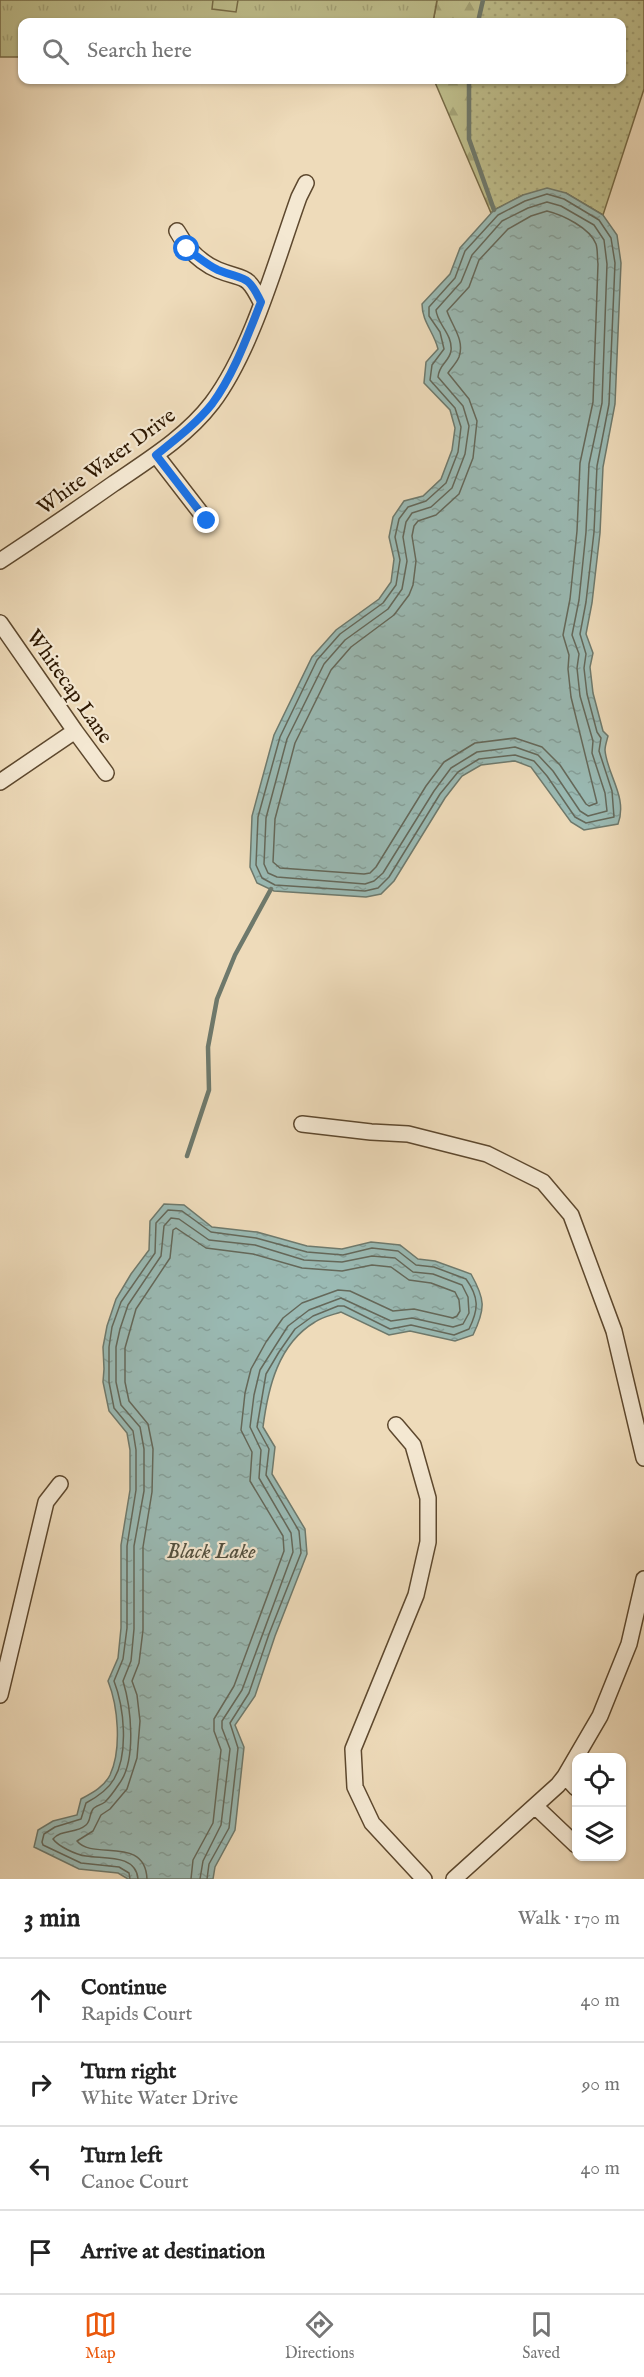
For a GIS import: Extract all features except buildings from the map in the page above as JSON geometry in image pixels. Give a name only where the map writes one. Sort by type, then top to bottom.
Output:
[{"type":"street","name":"White Water Drive","points":[[0,561],[156,455],[192,425],[211,404],[228,380],[261,302],[298,197],[306,183]]},
{"type":"street","points":[[177,231],[187,249],[219,270],[240,275],[253,286],[261,302]]},
{"type":"street","points":[[156,455],[207,521]]},
{"type":"street","name":"Whitecap Lane","points":[[0,623],[106,773]]},
{"type":"street","points":[[0,782],[75,731]]},
{"type":"street","points":[[302,1124],[408,1134],[487,1154],[543,1182],[572,1215],[614,1331],[644,1458]]},
{"type":"street","points":[[396,1425],[413,1445],[428,1498],[428,1542],[416,1595],[352,1749],[355,1787],[372,1823],[424,1879]]},
{"type":"street","points":[[0,1695],[46,1502],[60,1484]]},
{"type":"street","points":[[454,1879],[558,1785],[565,1776],[600,1716],[629,1644],[644,1579]]},
{"type":"street","points":[[565,1776],[572,1784]]},
{"type":"street","points":[[535,1806],[572,1841]]},
{"type":"green space","points":[[0,0],[437,0],[434,18],[18,18],[18,57],[0,57]]},
{"type":"green space","points":[[213,0],[238,0],[236,12],[212,9]]},
{"type":"green space","points":[[437,0],[483,0],[479,18],[434,18]]},
{"type":"green space","points":[[483,0],[644,0],[644,89],[603,215],[566,193],[523,195],[494,210],[469,139],[470,84],[626,84],[626,18],[479,18]]},
{"type":"green space","points":[[436,84],[470,84],[469,139],[494,210],[491,213]]},
{"type":"water","points":[[547,188],[566,193],[603,215],[617,235],[621,263],[615,404],[603,467],[600,533],[586,634],[593,653],[590,667],[593,693],[603,731],[608,736],[605,748],[607,759],[619,795],[618,824],[584,830],[571,822],[531,767],[515,761],[481,765],[462,776],[445,798],[394,881],[381,894],[366,897],[274,891],[257,883],[250,867],[252,816],[274,735],[312,657],[336,630],[379,599],[391,582],[394,559],[389,537],[393,517],[404,501],[423,496],[441,479],[452,450],[455,428],[450,410],[424,383],[426,362],[438,349],[424,316],[422,304],[450,274],[460,248],[494,210],[523,195]]},
{"type":"water","name":"Black Lake","points":[[164,1204],[184,1205],[212,1227],[257,1232],[307,1246],[342,1249],[371,1242],[400,1245],[418,1259],[435,1261],[471,1274],[479,1290],[482,1304],[480,1318],[473,1335],[455,1341],[410,1331],[389,1335],[341,1312],[331,1315],[318,1320],[302,1331],[292,1342],[277,1368],[268,1397],[263,1427],[275,1447],[272,1474],[305,1529],[307,1554],[275,1636],[255,1696],[235,1725],[244,1747],[235,1830],[215,1867],[213,1879],[128,1879],[118,1873],[79,1869],[34,1847],[38,1830],[53,1821],[77,1815],[81,1799],[104,1783],[114,1765],[117,1728],[108,1681],[118,1658],[121,1628],[121,1545],[130,1490],[130,1450],[127,1433],[109,1411],[103,1382],[103,1347],[116,1299],[149,1250],[150,1221]]},
{"type":"waterway","points":[[479,18],[483,0]]},
{"type":"waterway","points":[[469,84],[469,139],[494,210]]},
{"type":"waterway","points":[[187,1156],[209,1090],[208,1047],[217,999],[235,955],[271,889]]},
{"type":"route","points":[[187,249],[219,270],[240,275],[253,286],[261,302],[228,380],[192,425],[156,455],[207,521]]}]
